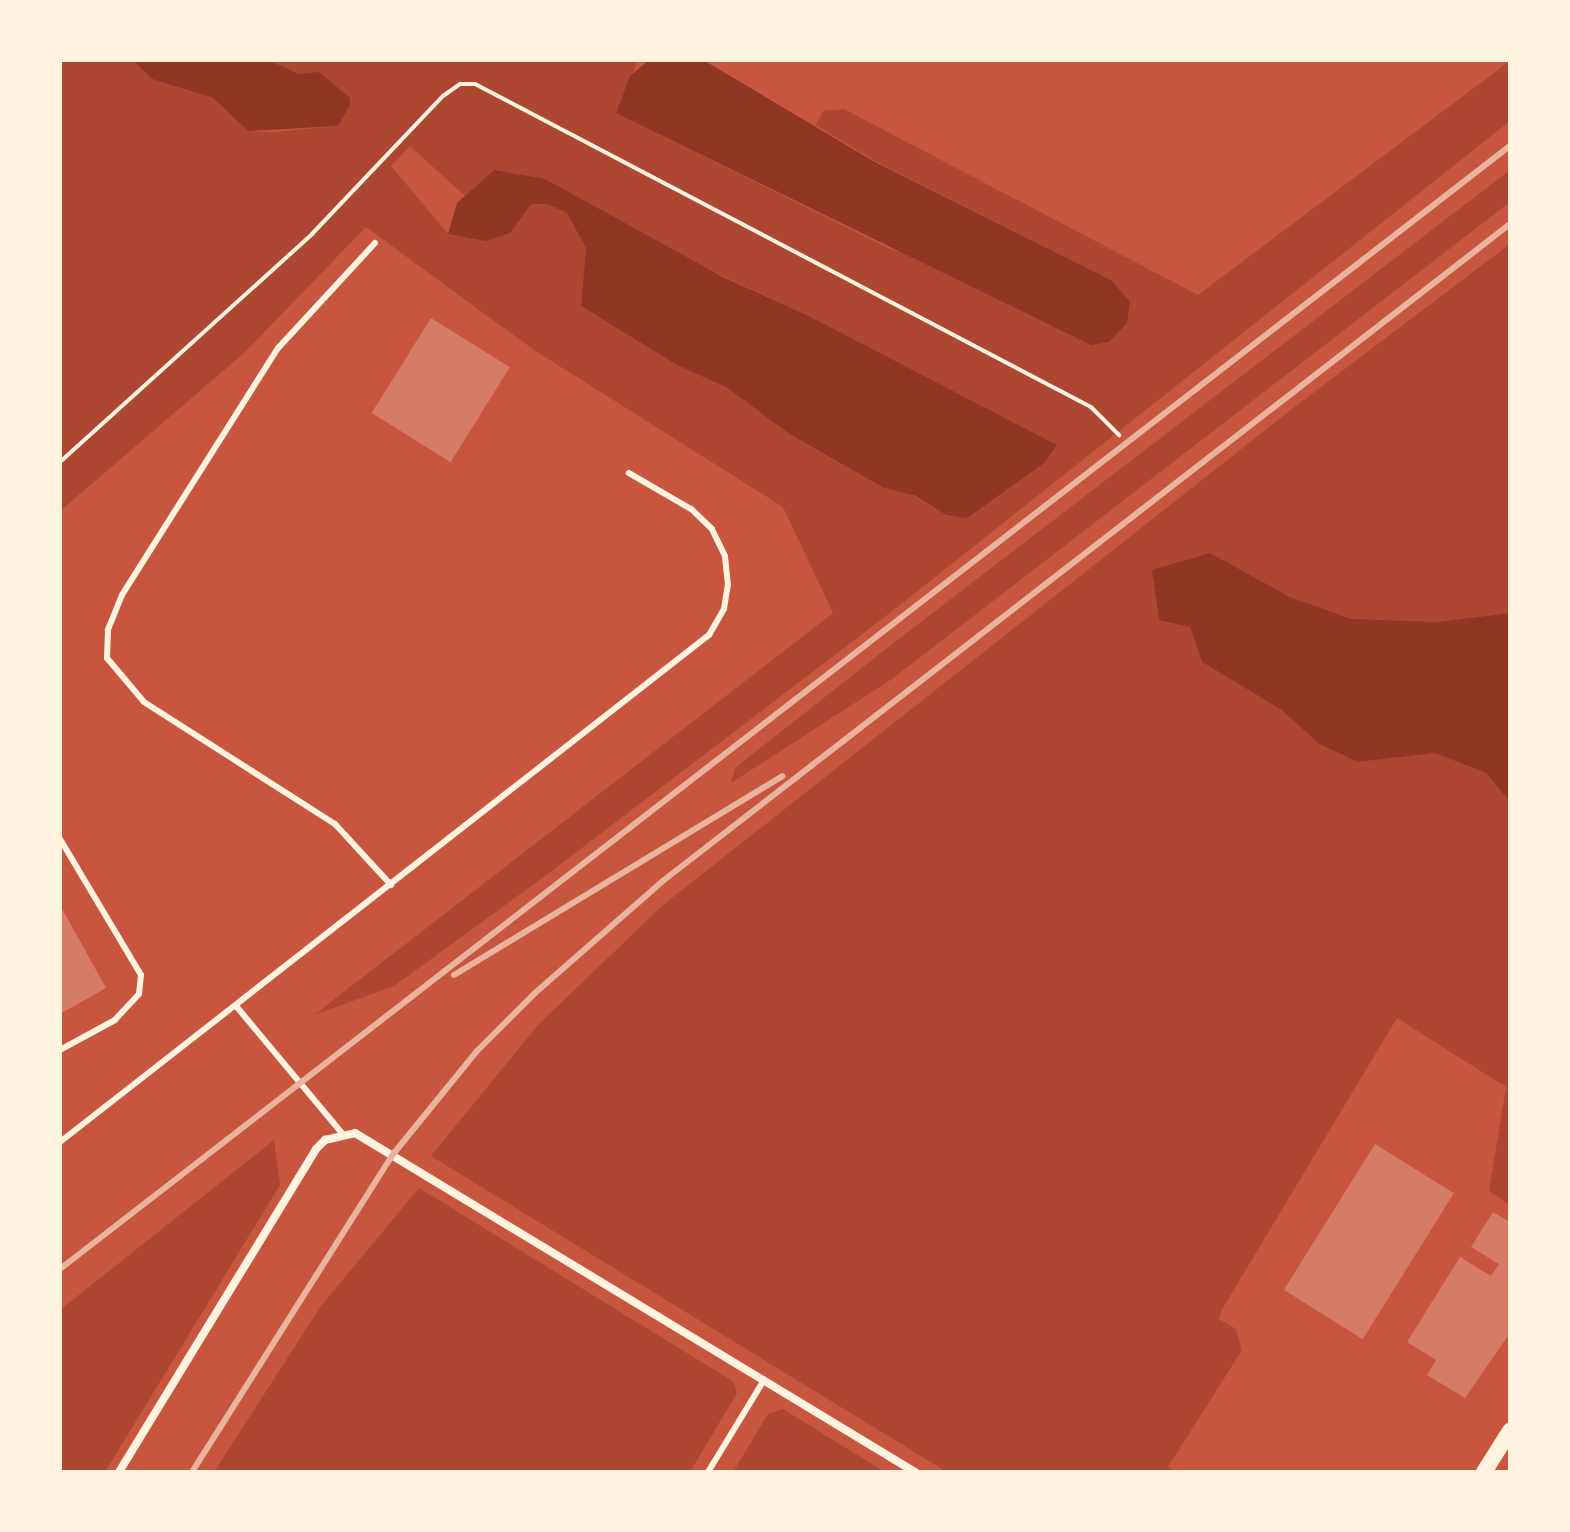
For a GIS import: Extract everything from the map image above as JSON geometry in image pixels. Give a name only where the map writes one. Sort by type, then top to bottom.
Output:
[{"type":"main road","points":[[1484,1472],[1510,1431]]},
{"type":"street","points":[[119,1472],[316,1149],[342,1133],[367,1136],[915,1472]]},
{"type":"lane","points":[[375,243],[278,348],[122,595],[108,630],[107,658],[144,702],[335,824],[391,885]]},
{"type":"lane","points":[[60,1142],[709,635],[724,609],[728,585],[725,556],[712,529],[691,509],[629,473]]},
{"type":"lane","points":[[60,839],[141,975],[139,994],[115,1020],[60,1050]]},
{"type":"lane","points":[[236,1006],[342,1133]]},
{"type":"lane","points":[[708,1472],[764,1380]]},
{"type":"path","points":[[60,462],[312,234],[443,96],[460,84],[475,84],[1091,407],[1119,435]]},
{"type":"shaded area","points":[[60,60],[132,60],[152,79],[213,98],[248,131],[274,132],[338,126],[319,73],[299,74],[268,60],[638,60],[617,113],[892,250],[1111,280],[873,160],[816,125],[823,111],[844,109],[1198,295],[1510,61],[1510,121],[891,612],[549,873],[394,986],[314,1015],[833,613],[783,507],[534,350],[366,227],[244,353],[60,511]],"holes":[[[410,146],[465,196],[494,170],[807,315],[1057,445],[1044,463],[946,515],[915,496],[884,488],[788,434],[729,388],[677,365],[581,306],[586,248],[567,213],[547,204],[531,204],[449,235],[391,166]]]},
{"type":"shaded area","points":[[132,60],[268,60],[299,74],[319,72],[350,98],[350,105],[338,126],[248,131],[213,98],[152,79]]},
{"type":"shaded area","points":[[649,60],[705,61],[873,161],[1111,280],[1130,302],[1127,323],[1109,342],[1091,345],[616,113],[630,76]]},
{"type":"shaded area","points":[[494,170],[545,179],[723,277],[807,315],[1057,445],[1044,463],[967,518],[946,515],[916,496],[884,488],[789,434],[728,388],[677,365],[581,306],[586,248],[567,213],[547,204],[531,204],[510,233],[486,241],[448,234],[457,203]]},
{"type":"shaded area","points":[[1510,170],[1510,202],[892,679],[731,783],[735,768],[887,648]]},
{"type":"shaded area","points":[[1510,244],[1510,613],[1437,622],[1351,620],[1290,597],[1210,553],[1190,627],[1202,662],[1283,711],[1319,744],[1358,762],[1435,753],[1486,773],[1510,802],[1510,1205],[1489,1191],[1506,1087],[1397,1018],[1221,1311],[1219,1319],[1236,1329],[1242,1350],[1168,1467],[1176,1472],[947,1472],[431,1156],[538,1025],[663,905],[1292,409]]},
{"type":"shaded area","points":[[1210,553],[1290,597],[1351,619],[1437,622],[1510,613],[1510,802],[1486,773],[1435,753],[1358,762],[1319,744],[1283,711],[1202,662],[1190,627],[1159,620],[1152,570]]},
{"type":"shaded area","points":[[274,1140],[280,1185],[105,1472],[60,1472],[60,1310]]},
{"type":"shaded area","points":[[419,1188],[734,1382],[737,1393],[690,1472],[214,1472],[321,1306]]},
{"type":"shaded area","points":[[783,1409],[885,1472],[733,1472],[768,1414]]},
{"type":"building","points":[[431,318],[510,367],[451,462],[372,413]]},
{"type":"building","points":[[60,905],[106,988],[60,1014]]},
{"type":"building","points":[[1375,1144],[1454,1193],[1363,1339],[1284,1290]]},
{"type":"building","points":[[1493,1212],[1510,1222],[1510,1333],[1465,1398],[1427,1375],[1436,1360],[1407,1342],[1460,1257],[1491,1276],[1499,1264],[1471,1247]]},
{"type":"railway","points":[[60,1269],[1510,146]]},
{"type":"railway","points":[[192,1472],[394,1153],[477,1051],[535,993],[664,880],[1510,224]]},
{"type":"railway","points":[[454,975],[782,776]]}]
